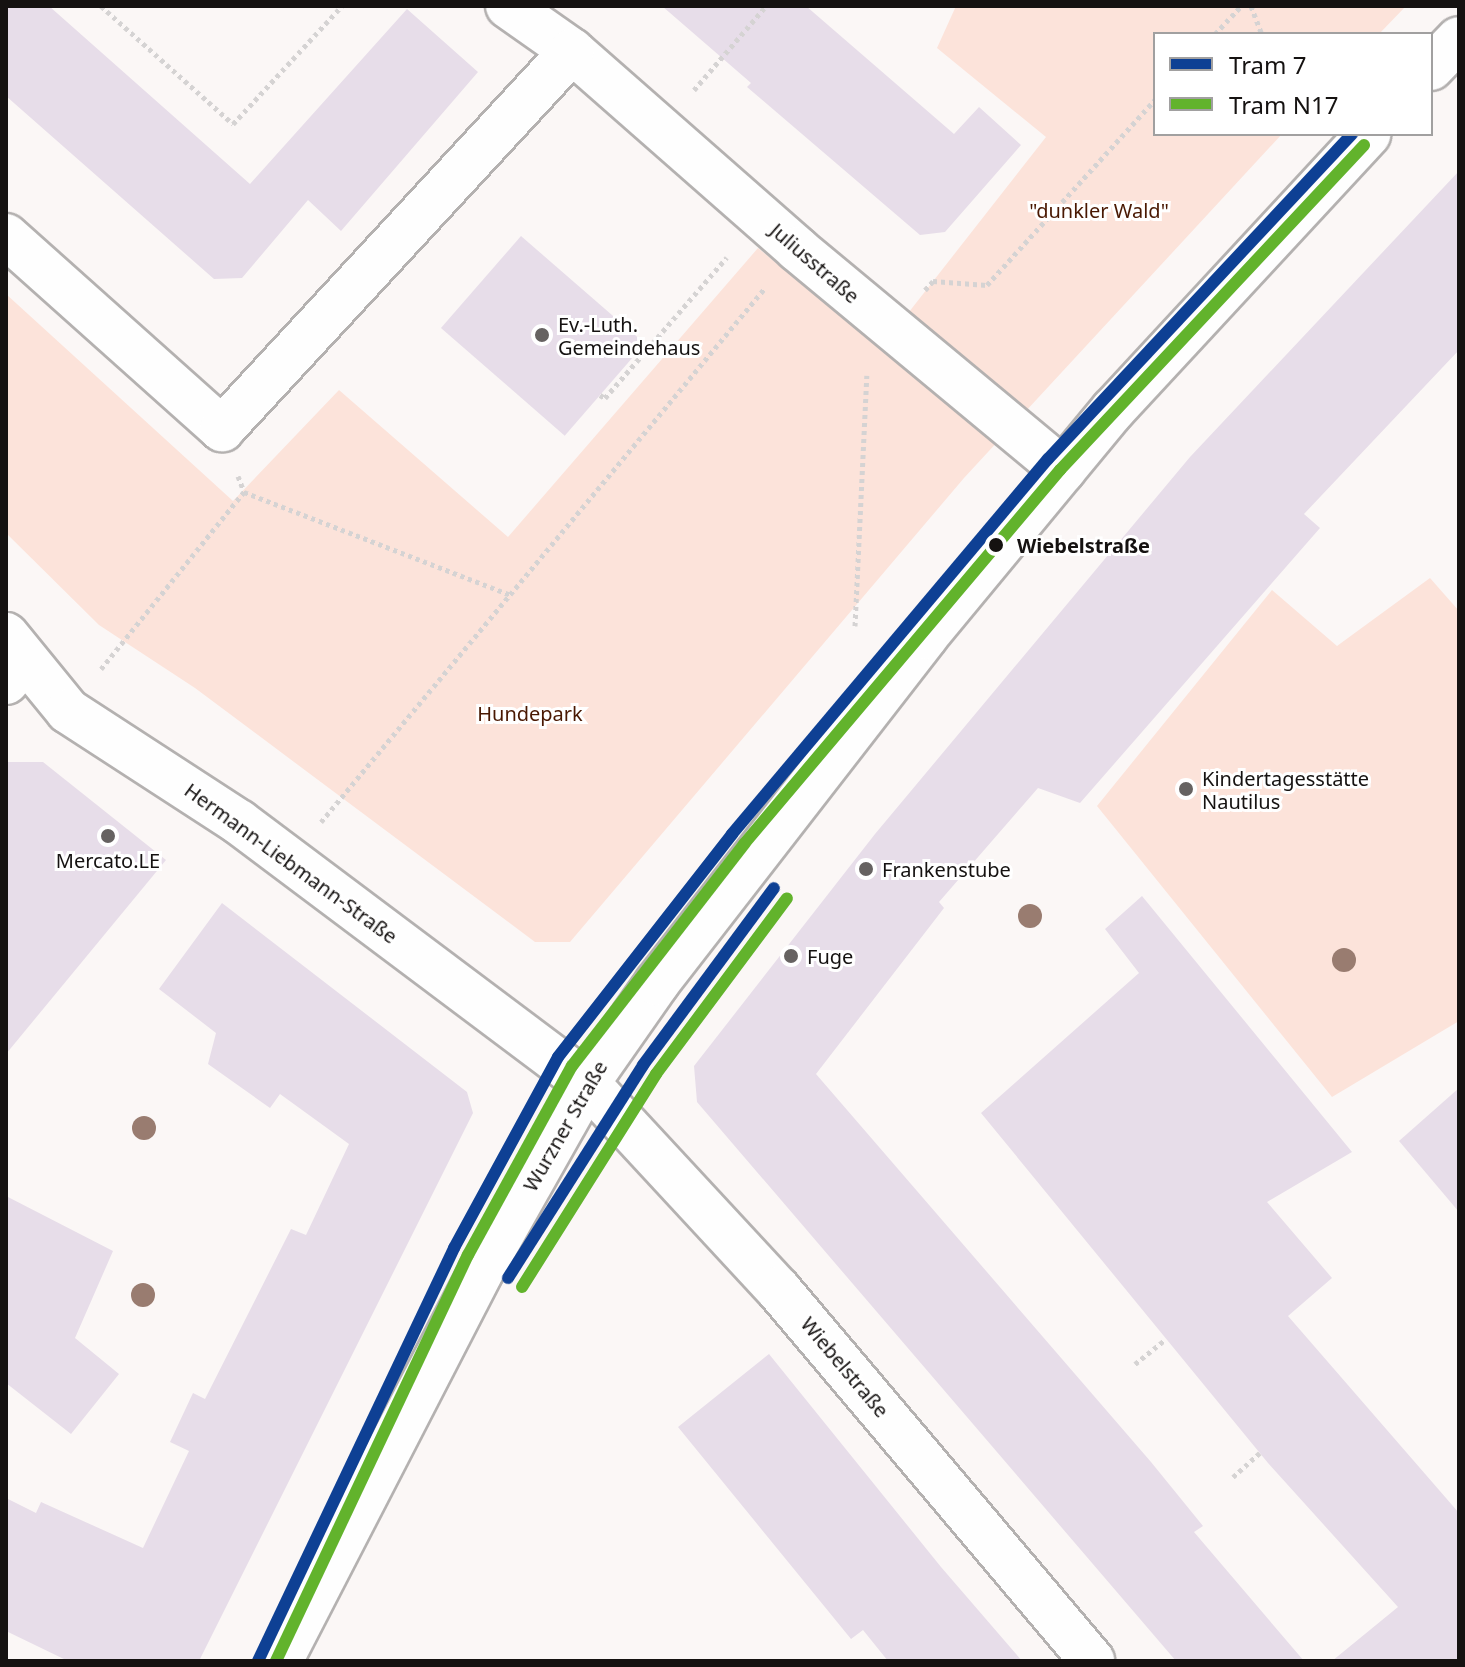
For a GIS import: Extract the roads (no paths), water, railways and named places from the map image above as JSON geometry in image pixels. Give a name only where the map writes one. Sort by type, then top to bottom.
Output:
[{"type":"street","name":"Juliusstraße","points":[[508,6],[572,51],[797,249],[1063,470]]},
{"type":"street","points":[[1433,66],[1459,39]]},
{"type":"street","points":[[6,236],[222,429],[572,51]]},
{"type":"street","name":"Wurzner Straße","points":[[280,1661],[474,1285],[587,1083],[810,784],[1063,470],[1367,136]]},
{"type":"street","name":"Hermann-Liebmann-Straße","points":[[12,659],[68,711],[288,858],[587,1083]]},
{"type":"street","name":"Wiebelstraße","points":[[587,1083],[778,1289],[1092,1661]]},
{"type":"tram line","name":"7","points":[[258,1661],[454,1248],[558,1057],[732,834],[1048,459],[1350,136]]},
{"type":"tram line","name":"N17","points":[[276,1661],[468,1255],[572,1066],[744,844],[1060,470],[1364,145]]},
{"type":"tram line","name":"7","points":[[508,1278],[643,1065],[774,888]]},
{"type":"tram line","name":"N17","points":[[522,1287],[656,1074],[787,898]]},
{"type":"place","name":"Ev.-Luth. Gemeindehaus","points":[[542,335]]},
{"type":"place","name":"Wiebelstraße","points":[[996,545]]},
{"type":"place","name":"Kindertagesstätte Nautilus","points":[[1186,789]]},
{"type":"place","name":"Mercato.LE","points":[[108,836]]},
{"type":"place","name":"Frankenstube","points":[[866,869]]},
{"type":"place","name":"Fuge","points":[[791,956]]},
{"type":"park label","name":"\"dunkler Wald\"","points":[[1099,210]]},
{"type":"park label","name":"Hundepark","points":[[530,713]]}]
